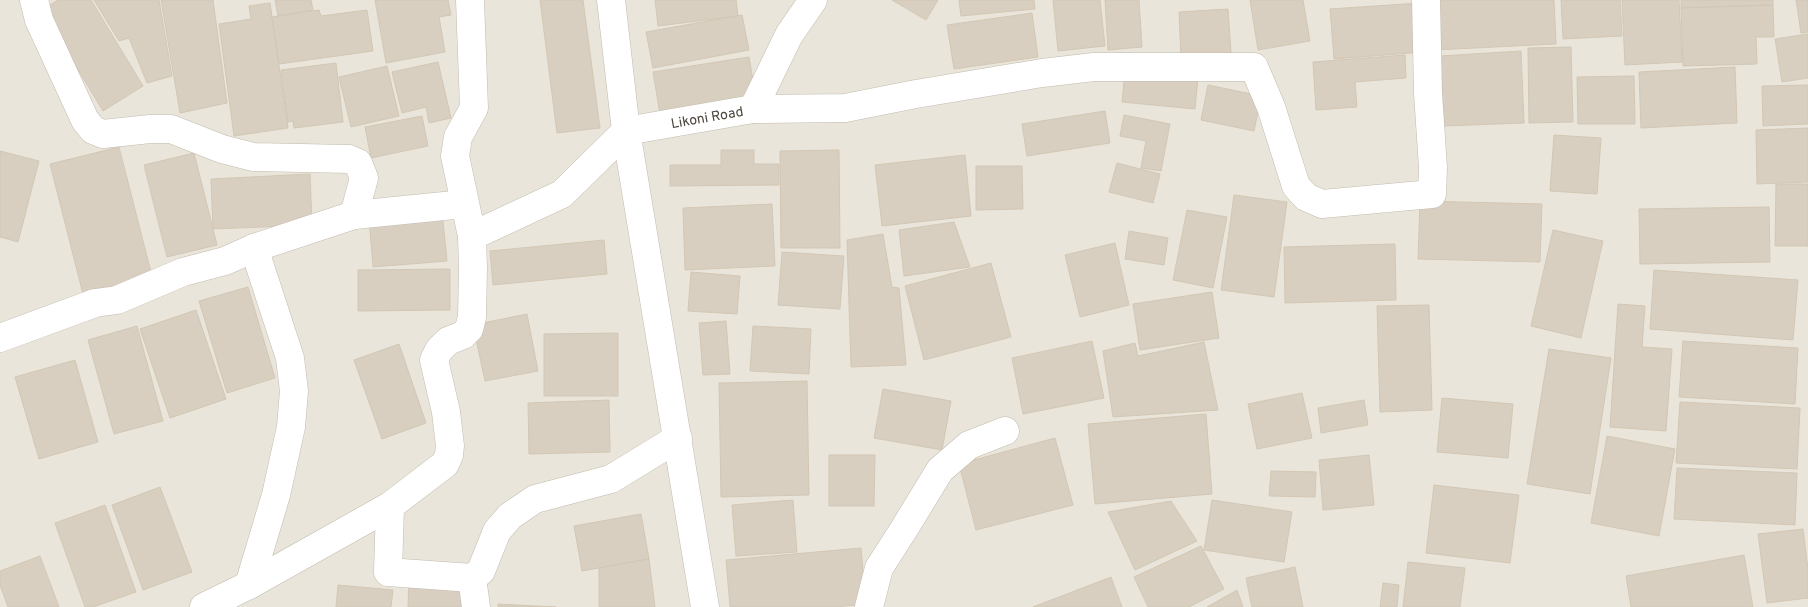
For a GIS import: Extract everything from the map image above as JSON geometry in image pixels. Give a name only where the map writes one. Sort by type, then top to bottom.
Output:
[{"type":"street","points":[[34,0],[39,20],[51,48],[86,120],[93,130],[103,134],[150,129],[170,130],[222,149],[253,157],[349,159],[358,163],[364,178],[354,215]]},
{"type":"street","points":[[204,607],[249,585],[390,506],[445,464],[449,455],[450,446],[446,412],[434,360],[443,346],[463,335],[469,329],[472,310],[472,236],[455,156],[458,137],[474,108],[470,0]]},
{"type":"street","points":[[611,0],[626,131],[705,607]]},
{"type":"street","name":"Likoni Road","points":[[626,131],[753,109],[789,35],[813,0]]},
{"type":"street","points":[[753,109],[845,108],[926,92],[1094,66],[1254,67],[1274,114],[1296,186],[1306,197],[1322,204],[1432,194],[1433,168],[1428,93],[1426,0]]},
{"type":"street","points":[[472,236],[562,194],[626,131]]},
{"type":"street","points":[[0,338],[95,303],[117,300],[184,272],[225,261],[254,248],[354,215],[464,204]]},
{"type":"street","points":[[249,585],[278,485],[291,427],[294,391],[290,358],[254,248]]},
{"type":"street","points":[[869,607],[879,568],[940,470],[969,445],[1005,431]]},
{"type":"street","points":[[390,506],[388,572],[472,578],[481,571],[497,531],[510,516],[535,499],[611,479],[678,438]]},
{"type":"street","points":[[472,578],[476,607]]},
{"type":"shaded area","points":[[0,0],[1808,0],[1808,607],[0,607]]},
{"type":"building","points":[[58,0],[91,0],[143,86],[103,111],[42,10]]},
{"type":"building","points":[[94,0],[159,0],[172,76],[147,83],[129,38],[119,41]]},
{"type":"building","points":[[161,0],[213,0],[227,103],[180,113]]},
{"type":"building","points":[[275,0],[311,0],[313,10],[278,16]]},
{"type":"building","points":[[375,0],[448,0],[451,15],[439,17],[445,52],[386,63]]},
{"type":"building","points":[[540,0],[583,0],[600,128],[557,133]]},
{"type":"building","points":[[655,0],[736,0],[738,16],[658,26]]},
{"type":"building","points":[[892,0],[938,0],[926,20]]},
{"type":"building","points":[[959,0],[1034,0],[1035,9],[961,16]]},
{"type":"building","points":[[1053,0],[1100,0],[1105,46],[1058,51]]},
{"type":"building","points":[[1105,0],[1139,0],[1142,47],[1108,50]]},
{"type":"building","points":[[1250,0],[1303,0],[1310,41],[1258,50]]},
{"type":"building","points":[[1432,0],[1554,0],[1556,44],[1434,50]]},
{"type":"building","points":[[1561,0],[1620,0],[1622,36],[1563,39]]},
{"type":"building","points":[[1622,0],[1679,0],[1682,62],[1625,65]]},
{"type":"building","points":[[1681,0],[1773,0],[1773,5],[1681,8]]},
{"type":"building","points":[[1796,0],[1808,0],[1808,32],[1801,33]]},
{"type":"building","points":[[270,3],[288,128],[234,136],[219,24],[251,19],[249,6]]},
{"type":"building","points":[[1420,3],[1423,52],[1334,59],[1330,9]]},
{"type":"building","points":[[1773,5],[1774,37],[1756,37],[1757,64],[1683,66],[1681,8]]},
{"type":"building","points":[[1228,9],[1231,53],[1181,57],[1179,12]]},
{"type":"building","points":[[319,10],[321,16],[367,10],[373,51],[279,64],[272,17]]},
{"type":"building","points":[[1032,13],[1038,57],[954,69],[947,25]]},
{"type":"building","points":[[742,15],[749,50],[653,68],[646,32]]},
{"type":"building","points":[[1808,34],[1808,78],[1782,82],[1775,39]]},
{"type":"building","points":[[1571,47],[1573,122],[1529,123],[1528,48]]},
{"type":"building","points":[[1521,51],[1524,123],[1444,126],[1440,56]]},
{"type":"building","points":[[1405,55],[1406,78],[1355,82],[1357,107],[1316,110],[1313,62]]},
{"type":"building","points":[[749,57],[756,98],[660,114],[653,72]]},
{"type":"building","points":[[438,62],[451,118],[429,123],[426,107],[402,113],[392,72]]},
{"type":"building","points":[[336,63],[343,122],[294,128],[293,121],[288,122],[281,70]]},
{"type":"building","points":[[387,66],[399,116],[351,127],[339,77]]},
{"type":"building","points":[[1735,67],[1737,123],[1641,128],[1639,72]]},
{"type":"building","points":[[1125,71],[1198,78],[1195,109],[1122,102]]},
{"type":"building","points":[[1634,76],[1635,124],[1578,124],[1577,77]]},
{"type":"building","points":[[1208,85],[1261,96],[1254,131],[1201,120]]},
{"type":"building","points":[[1808,85],[1808,124],[1763,126],[1762,86]]},
{"type":"building","points":[[1105,111],[1110,143],[1027,156],[1022,124]]},
{"type":"building","points":[[1124,115],[1170,124],[1161,171],[1141,168],[1146,141],[1120,136]]},
{"type":"building","points":[[422,116],[428,146],[371,158],[365,127]]},
{"type":"building","points":[[1808,128],[1808,182],[1757,184],[1756,130]]},
{"type":"building","points":[[1554,135],[1601,138],[1597,194],[1550,191]]},
{"type":"building","points":[[119,147],[153,280],[84,298],[50,164]]},
{"type":"building","points":[[721,150],[754,150],[754,164],[779,164],[779,185],[670,186],[670,165],[721,165]]},
{"type":"building","points":[[839,150],[840,248],[781,248],[780,151]]},
{"type":"building","points":[[0,151],[39,161],[18,242],[0,237]]},
{"type":"building","points":[[194,153],[217,245],[167,257],[144,165]]},
{"type":"building","points":[[965,155],[971,216],[882,226],[875,165]]},
{"type":"building","points":[[1117,163],[1160,174],[1153,203],[1109,192]]},
{"type":"building","points":[[976,166],[1022,166],[1023,209],[976,210]]},
{"type":"building","points":[[310,174],[312,225],[213,229],[211,179]]},
{"type":"building","points":[[1776,184],[1808,184],[1808,246],[1775,246]]},
{"type":"building","points":[[1234,195],[1287,202],[1274,297],[1221,290]]},
{"type":"building","points":[[1420,201],[1542,204],[1540,262],[1418,259]]},
{"type":"building","points":[[772,204],[775,266],[685,270],[683,208]]},
{"type":"building","points":[[1769,207],[1770,262],[1640,264],[1639,209]]},
{"type":"building","points":[[1187,210],[1227,217],[1213,288],[1173,280]]},
{"type":"building","points":[[442,211],[447,261],[373,267],[369,218]]},
{"type":"building","points":[[954,222],[970,267],[904,276],[899,230]]},
{"type":"building","points":[[1553,230],[1603,241],[1581,338],[1531,326]]},
{"type":"building","points":[[1129,231],[1168,238],[1164,265],[1125,259]]},
{"type":"building","points":[[883,234],[892,287],[899,288],[906,365],[851,367],[847,240]]},
{"type":"building","points":[[604,240],[607,274],[493,285],[490,251]]},
{"type":"building","points":[[1115,243],[1129,305],[1080,317],[1065,255]]},
{"type":"building","points":[[1395,244],[1396,300],[1285,303],[1284,247]]},
{"type":"building","points":[[782,252],[844,256],[840,309],[778,305]]},
{"type":"building","points":[[991,263],[1011,337],[924,360],[905,286]]},
{"type":"building","points":[[450,269],[450,310],[358,311],[358,270]]},
{"type":"building","points":[[1654,270],[1798,280],[1793,340],[1650,329]]},
{"type":"building","points":[[691,272],[740,276],[737,314],[688,311]]},
{"type":"building","points":[[248,287],[275,378],[227,393],[199,301]]},
{"type":"building","points":[[1212,292],[1219,338],[1140,350],[1133,304]]},
{"type":"building","points":[[1618,304],[1645,306],[1642,347],[1672,349],[1666,431],[1610,427]]},
{"type":"building","points":[[1429,305],[1432,410],[1380,412],[1377,306]]},
{"type":"building","points":[[196,310],[226,399],[170,418],[140,329]]},
{"type":"building","points":[[527,314],[538,371],[485,381],[473,325]]},
{"type":"building","points":[[726,321],[730,374],[703,375],[699,323]]},
{"type":"building","points":[[137,326],[163,421],[114,434],[88,340]]},
{"type":"building","points":[[753,326],[811,329],[809,374],[750,371]]},
{"type":"building","points":[[618,333],[618,396],[544,396],[544,334]]},
{"type":"building","points":[[1092,341],[1104,398],[1023,414],[1012,358]]},
{"type":"building","points":[[1683,341],[1798,348],[1795,404],[1679,397]]},
{"type":"building","points":[[1204,342],[1218,410],[1113,417],[1103,351],[1135,343],[1138,356]]},
{"type":"building","points":[[399,344],[426,423],[382,439],[354,360]]},
{"type":"building","points":[[1549,349],[1611,358],[1590,494],[1527,484]]},
{"type":"building","points":[[75,360],[98,442],[39,459],[15,377]]},
{"type":"building","points":[[807,381],[809,495],[721,497],[719,383]]},
{"type":"building","points":[[883,389],[951,401],[942,450],[874,438]]},
{"type":"building","points":[[1302,393],[1312,438],[1257,449],[1248,404]]},
{"type":"building","points":[[1442,398],[1513,404],[1508,458],[1437,452]]},
{"type":"building","points":[[609,400],[610,452],[529,454],[528,403]]},
{"type":"building","points":[[1364,400],[1368,425],[1321,433],[1318,408]]},
{"type":"building","points":[[1680,402],[1800,408],[1797,469],[1676,463]]},
{"type":"building","points":[[1206,414],[1212,494],[1095,504],[1088,424]]},
{"type":"building","points":[[1607,436],[1675,449],[1659,536],[1591,523]]},
{"type":"building","points":[[1055,438],[1073,505],[976,530],[959,464]]},
{"type":"building","points":[[829,455],[875,455],[874,506],[829,506]]},
{"type":"building","points":[[1369,455],[1374,505],[1323,510],[1319,460]]},
{"type":"building","points":[[1677,468],[1797,473],[1795,525],[1674,519]]},
{"type":"building","points":[[1271,471],[1316,472],[1315,497],[1269,496]]},
{"type":"building","points":[[1434,485],[1519,495],[1510,563],[1426,553]]},
{"type":"building","points":[[160,487],[192,572],[143,590],[112,505]]},
{"type":"building","points":[[793,500],[797,552],[736,556],[732,505]]},
{"type":"building","points":[[1212,500],[1292,512],[1284,562],[1204,550]]},
{"type":"building","points":[[1171,501],[1197,541],[1135,570],[1108,512]]},
{"type":"building","points":[[105,505],[136,592],[93,607],[85,607],[55,523]]},
{"type":"building","points":[[641,514],[649,559],[582,571],[574,526]]},
{"type":"building","points":[[1803,529],[1808,569],[1808,598],[1767,603],[1758,534]]},
{"type":"building","points":[[1201,546],[1224,589],[1189,607],[1148,607],[1134,577]]},
{"type":"building","points":[[861,548],[866,604],[835,607],[730,607],[726,560]]},
{"type":"building","points":[[1744,555],[1753,607],[1631,607],[1626,576]]},
{"type":"building","points":[[40,556],[59,607],[8,607],[0,585],[0,571]]},
{"type":"building","points":[[649,559],[655,607],[599,607],[599,568]]},
{"type":"building","points":[[1408,562],[1465,568],[1460,607],[1403,607]]},
{"type":"building","points":[[1295,567],[1303,607],[1252,607],[1246,578]]},
{"type":"building","points":[[1111,577],[1122,607],[1033,607]]},
{"type":"building","points":[[409,579],[464,582],[463,607],[408,607]]},
{"type":"building","points":[[1383,583],[1399,585],[1397,607],[1380,607]]},
{"type":"building","points":[[338,585],[393,590],[391,607],[336,607]]},
{"type":"building","points":[[1237,590],[1243,607],[1207,607]]},
{"type":"building","points":[[498,604],[556,607],[498,607]]}]
